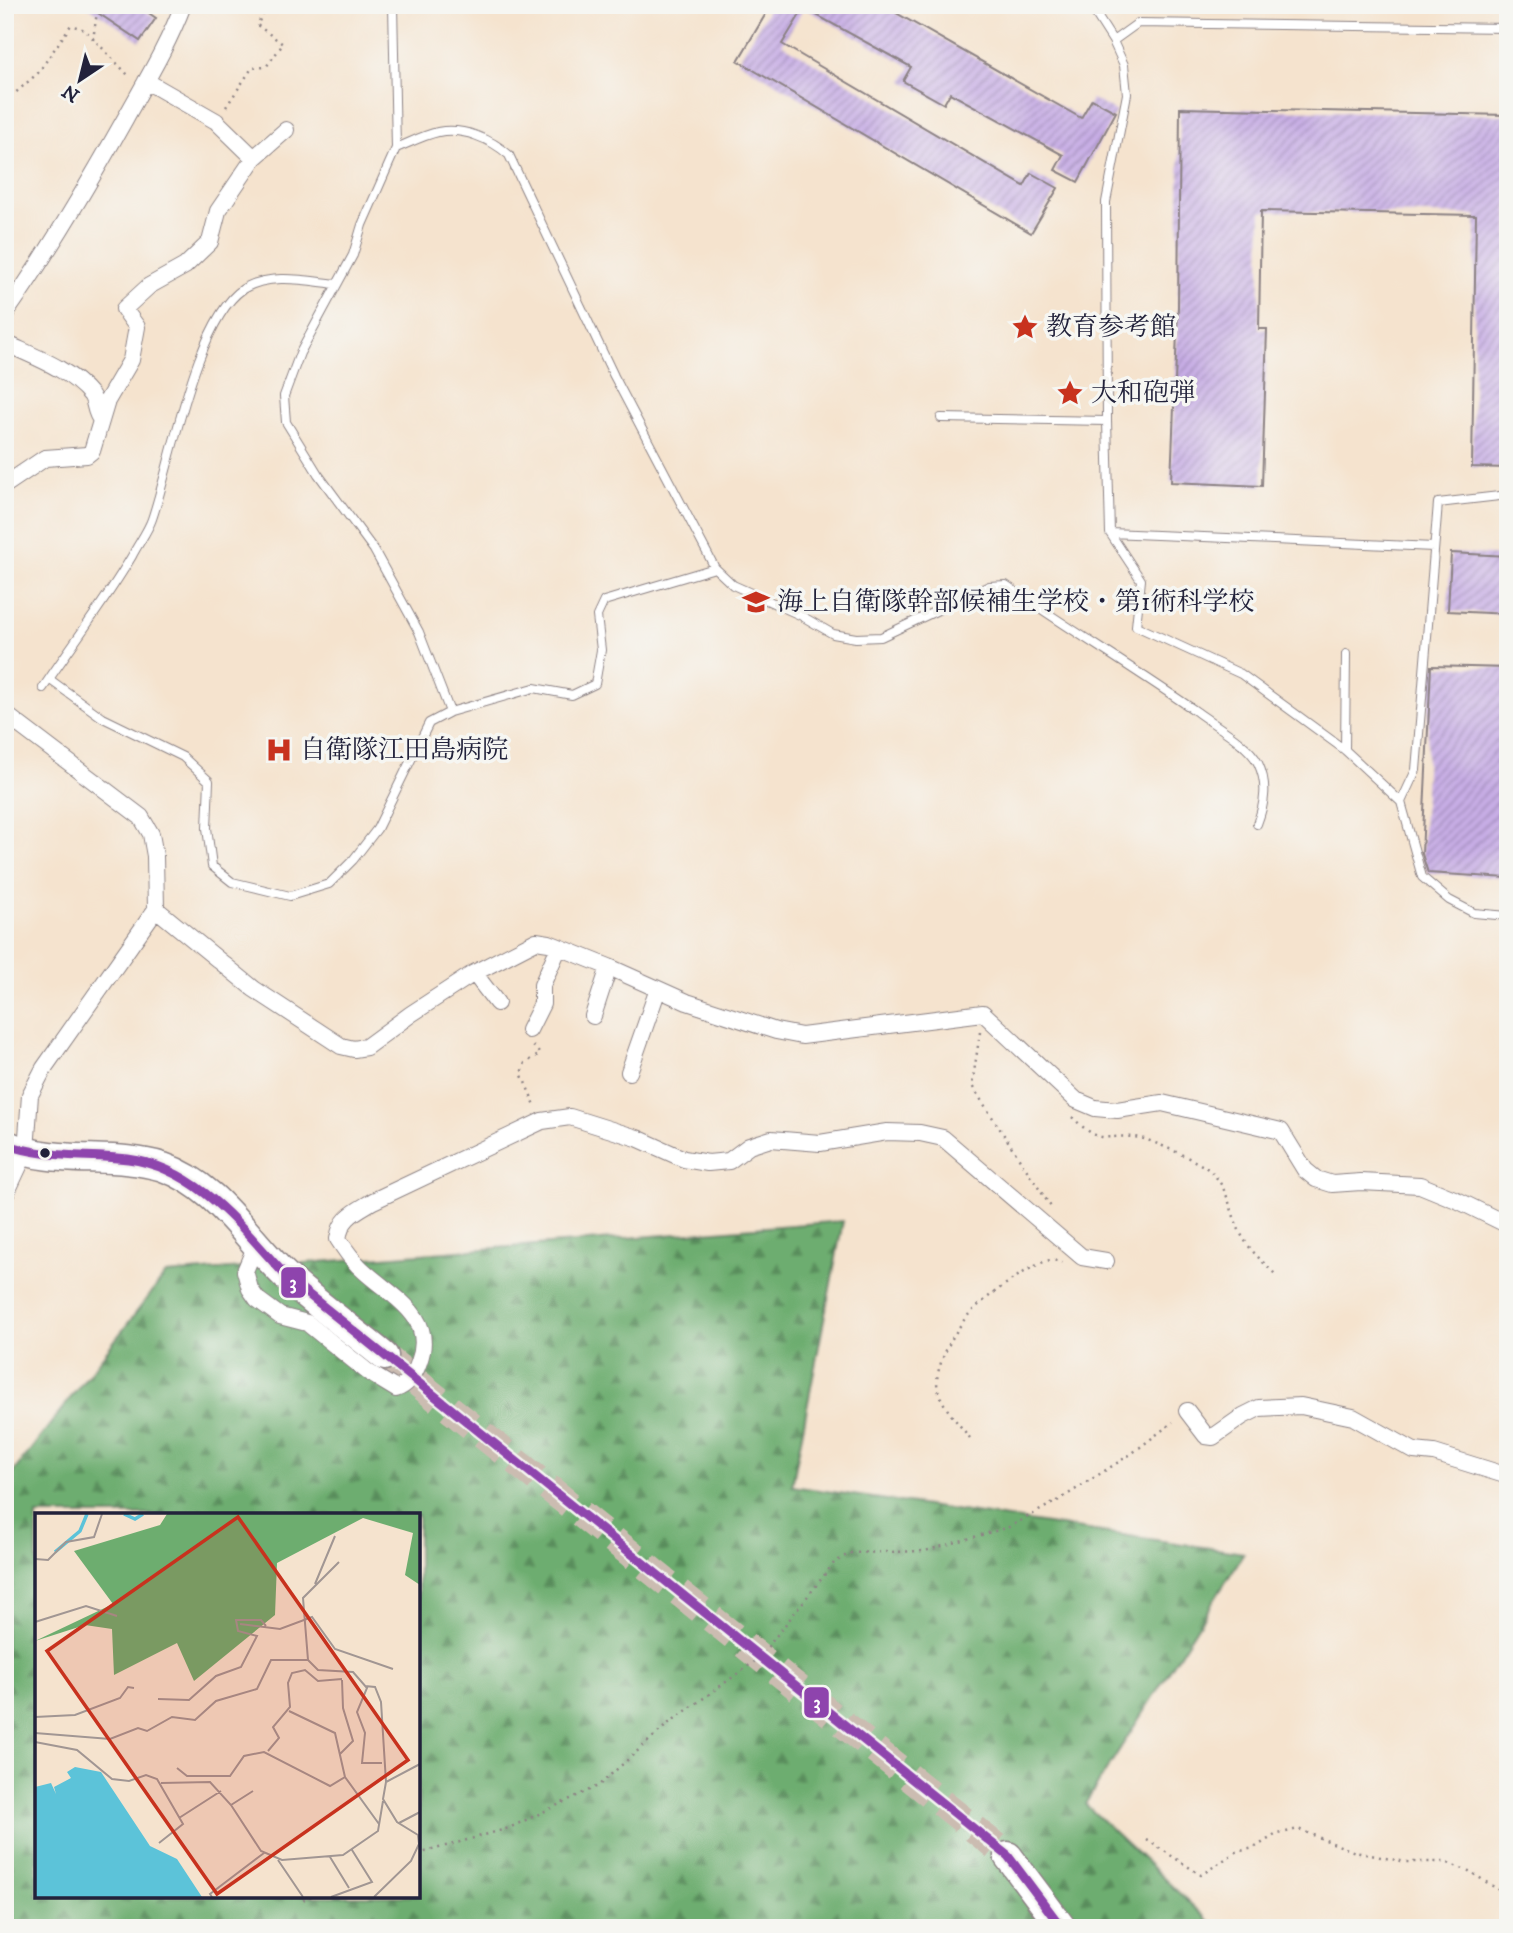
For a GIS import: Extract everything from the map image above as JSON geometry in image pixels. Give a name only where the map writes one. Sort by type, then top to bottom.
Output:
[{"type":"highway","points":[[15,1147],[131,1160],[164,1167],[193,1181],[217,1201],[288,1278],[384,1356]]},
{"type":"highway","points":[[1008,1856],[1062,1928]]},
{"type":"street","points":[[5,314],[38,269],[171,39],[183,5]]},
{"type":"street","points":[[146,81],[216,121],[254,158]]},
{"type":"street","points":[[5,485],[45,458],[87,455],[92,451],[107,401],[131,360],[136,327],[124,309],[149,286],[185,266],[211,242],[218,211],[254,158],[286,130]]},
{"type":"street","points":[[5,343],[64,371],[93,397],[95,413],[101,420]]},
{"type":"street","points":[[5,715],[141,817],[150,834],[155,856],[156,909],[44,1068],[30,1095],[5,1196]]},
{"type":"street","points":[[156,909],[254,989],[341,1046],[354,1049],[366,1047],[474,973],[536,941],[609,967],[687,1002],[776,1031],[802,1036],[983,1013],[1076,1100],[1094,1108],[1116,1110],[1162,1103],[1281,1131],[1305,1170],[1316,1179],[1332,1184],[1361,1182],[1420,1185],[1508,1225]]},
{"type":"street","points":[[529,1030],[542,1004],[542,985],[559,947]]},
{"type":"street","points":[[593,1016],[609,967]]},
{"type":"street","points":[[474,973],[497,1003]]},
{"type":"street","points":[[629,1072],[658,989]]},
{"type":"street","points":[[256,1245],[245,1271],[250,1289],[257,1299],[280,1316],[307,1323],[368,1372],[396,1389],[405,1386],[417,1369],[424,1348],[422,1328],[410,1310],[363,1271],[347,1253],[338,1239],[340,1226],[350,1215],[373,1201],[542,1121],[570,1117],[637,1138],[684,1159],[708,1163],[729,1161],[749,1146],[771,1139],[820,1143],[887,1132],[920,1133],[943,1138],[1082,1257],[1106,1261]]},
{"type":"street","points":[[1186,1410],[1206,1436],[1213,1437],[1242,1416],[1259,1408],[1301,1406],[1353,1417],[1414,1451],[1434,1453],[1508,1476]]},
{"type":"lane","points":[[393,5],[396,148],[362,225],[353,255],[300,353],[284,396],[286,422],[318,474],[374,550],[419,632],[450,712]]},
{"type":"lane","points":[[1090,5],[1113,41],[1124,65],[1127,94],[1106,202],[1107,421],[1110,533],[1141,580],[1136,626],[1241,674],[1345,750],[1401,802],[1422,877],[1449,900],[1474,913],[1508,916]]},
{"type":"lane","points":[[1113,41],[1138,23],[1508,28]]},
{"type":"lane","points":[[396,148],[439,132],[473,134],[497,145],[509,155],[614,376],[715,568],[733,585],[800,615],[833,634],[856,638],[881,637],[989,586],[1006,585],[1129,665],[1237,740],[1257,760],[1265,783],[1264,806],[1257,824]]},
{"type":"lane","points":[[43,688],[111,590],[151,522],[194,371],[223,310],[244,289],[269,280],[291,279],[337,284]]},
{"type":"lane","points":[[941,418],[1107,421]]},
{"type":"lane","points":[[1401,802],[1416,770],[1438,503],[1508,495]]},
{"type":"lane","points":[[1110,533],[1434,547]]},
{"type":"lane","points":[[50,679],[103,718],[183,757],[209,781],[207,828],[212,866],[232,882],[290,896],[329,884],[354,860],[377,829],[429,723],[450,712],[534,688],[572,695],[595,684],[601,649],[597,616],[604,601],[715,568]]},
{"type":"lane","points":[[1345,750],[1346,654]]},
{"type":"path","points":[[93,40],[98,5]]},
{"type":"path","points":[[216,121],[252,68],[266,67],[283,44],[257,25],[268,5]]},
{"type":"path","points":[[5,113],[13,95],[38,73],[71,25],[85,30],[121,70],[132,78],[146,81]]},
{"type":"path","points":[[5,90],[13,95]]},
{"type":"path","points":[[983,1013],[972,1086],[1053,1210]]},
{"type":"path","points":[[529,1030],[528,1041],[540,1054],[525,1063],[522,1073],[542,1121]]},
{"type":"path","points":[[1067,1113],[1093,1135],[1105,1139],[1148,1139],[1209,1170],[1219,1180],[1230,1201],[1240,1232],[1252,1252],[1275,1274]]},
{"type":"path","points":[[970,1438],[947,1409],[937,1389],[937,1375],[945,1353],[958,1328],[994,1292],[1048,1259],[1061,1262]]},
{"type":"path","points":[[420,1853],[509,1828],[598,1786],[669,1723],[758,1659],[834,1563],[850,1553],[925,1551],[1009,1527],[1059,1500],[1131,1454],[1186,1410]]},
{"type":"path","points":[[1147,1840],[1201,1875],[1236,1852],[1254,1848],[1275,1835],[1298,1829],[1355,1852],[1406,1862],[1445,1862],[1469,1871],[1508,1896]]},
{"type":"path","points":[[303,1900],[308,1898]]},
{"type":"green space","points":[[843,1221],[792,1486],[1244,1553],[1085,1804],[1213,1925],[1220,1928],[5,1928],[5,1483],[166,1274]]},
{"type":"building","points":[[86,5],[137,5],[156,18],[140,41]]},
{"type":"building","points":[[771,5],[882,5],[1081,118],[1092,99],[1116,112],[1078,182],[1055,170],[1063,155],[950,93],[944,104],[903,81],[911,67],[804,8],[782,44],[1024,186],[1031,173],[1058,188],[1031,233],[738,61]]},
{"type":"building","points":[[1180,108],[1508,115],[1508,468],[1472,467],[1476,215],[1261,211],[1259,329],[1267,329],[1262,486],[1171,482],[1178,307]]},
{"type":"building","points":[[1451,553],[1508,556],[1508,614],[1448,611]]},
{"type":"building","points":[[1431,666],[1508,668],[1504,786],[1508,786],[1508,878],[1428,873],[1422,854]]},
{"type":"tunnel","points":[[384,1356],[1008,1856]]},
{"type":"transit line","name":"3","points":[[5,1144],[36,1152],[128,1159],[176,1174],[198,1188],[236,1221],[288,1278],[1008,1856],[1062,1928]]},
{"type":"place","name":"教育参考館","points":[[1025,327]]},
{"type":"place","name":"大和砲弾","points":[[1070,393]]},
{"type":"place","name":"海上自衛隊幹部候補生学校・第1術科学校","points":[[756,602]]},
{"type":"place","name":"自衛隊江田島病院","points":[[279,750]]}]
